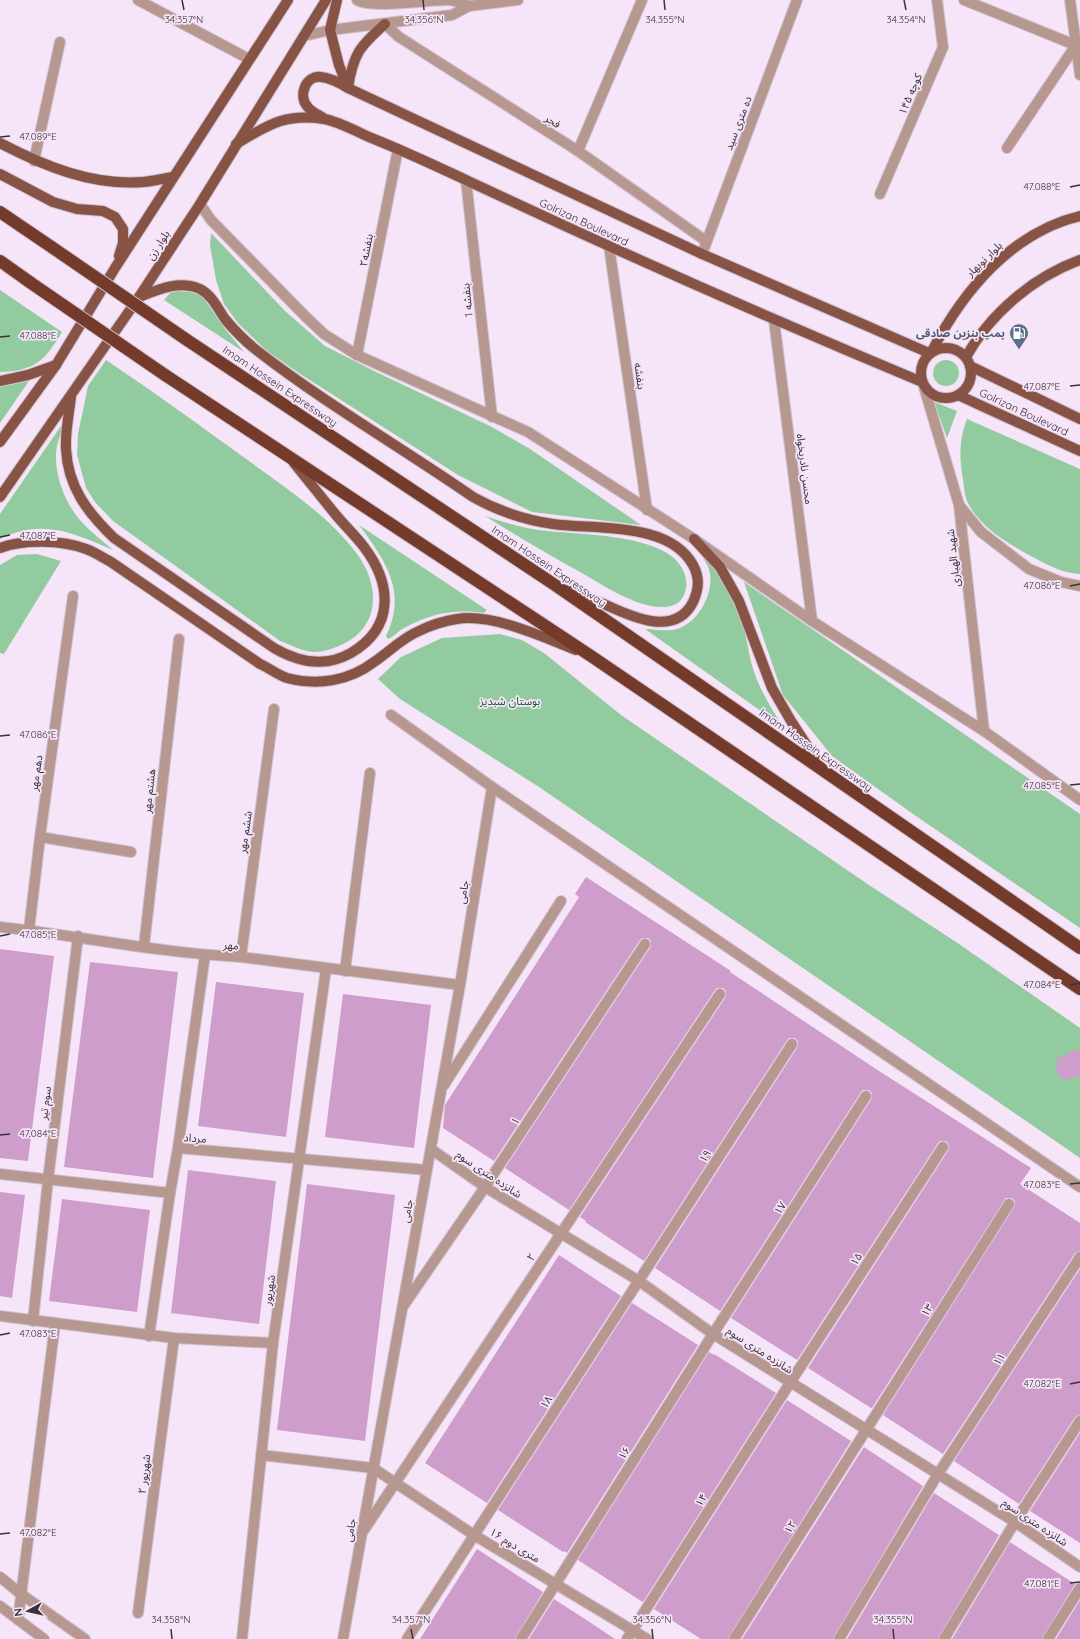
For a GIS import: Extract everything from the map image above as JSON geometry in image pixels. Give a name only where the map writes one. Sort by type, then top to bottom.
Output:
[{"type":"highway","name":"Imam Hossein Expressway","points":[[0,212],[187,340],[555,585],[1080,948]]},
{"type":"highway","points":[[0,261],[165,375],[591,656],[1080,989]]},
{"type":"main road","points":[[0,442],[56,365],[115,268],[288,0]]},
{"type":"main road","name":"بلوار زن","points":[[0,497],[71,397],[139,297],[200,204],[326,0]]},
{"type":"main road","points":[[337,0],[330,30],[339,65],[348,88]]},
{"type":"main road","points":[[348,88],[351,68],[359,50],[365,42],[385,24]]},
{"type":"main road","name":"Golrizan Boulevard","points":[[923,385],[608,246],[398,149],[326,119],[313,112],[307,106],[304,100],[305,85],[310,80],[320,76],[334,81],[702,254],[931,352]]},
{"type":"main road","name":"Golrizan Boulevard","points":[[236,144],[269,124],[280,120],[298,117],[326,119]]},
{"type":"main road","points":[[0,143],[34,161],[69,174],[111,181],[143,182],[174,177]]},
{"type":"main road","points":[[0,174],[53,202],[77,209],[103,211],[115,217],[123,229],[123,243],[115,268]]},
{"type":"main road","name":"بلوار نوبهار","points":[[931,352],[953,314],[965,297],[995,264],[1013,249],[1038,232],[1068,218],[1080,216]]},
{"type":"main road","points":[[968,362],[985,329],[1004,309],[1015,299],[1051,274],[1068,264],[1080,260]]},
{"type":"main road","points":[[139,297],[174,285],[188,286],[201,290],[212,299],[224,318],[240,337],[273,363],[473,497],[488,505],[525,519],[554,524],[626,530],[654,536],[666,541],[686,555],[693,565],[698,580],[698,592],[691,605],[680,616],[670,620],[652,621],[632,617],[555,585]]},
{"type":"main road","points":[[946,347],[954,348],[968,362],[971,373],[968,386],[958,395],[943,398],[930,392],[923,385],[921,367],[924,359],[931,352],[946,347]]},
{"type":"main road","name":"Golrizan Boulevard","points":[[968,362],[1080,419]]},
{"type":"main road","points":[[0,381],[28,375],[56,365]]},
{"type":"main road","name":"Golrizan Boulevard","points":[[958,395],[1080,451]]},
{"type":"main road","points":[[71,397],[66,448],[68,470],[82,501],[94,519],[114,538],[274,648],[289,656],[313,662],[334,660],[348,655],[360,648],[376,631],[383,617],[385,600],[383,585],[378,572],[364,547],[336,515],[288,455]]},
{"type":"main road","points":[[694,539],[720,567],[739,601],[772,688],[791,722],[825,772]]},
{"type":"main road","points":[[0,548],[28,542],[54,542],[86,549],[111,562],[260,664],[286,677],[310,682],[331,681],[354,675],[418,631],[442,622],[458,619],[482,620],[515,626],[591,656]]},
{"type":"street","points":[[138,0],[249,59]]},
{"type":"street","points":[[357,0],[366,4],[450,0],[469,6]]},
{"type":"street","points":[[304,36],[330,30],[452,15],[469,6],[518,0]]},
{"type":"street","points":[[578,151],[642,0]]},
{"type":"street","name":"ده متری سید","points":[[702,254],[797,0]]},
{"type":"street","name":"کوچه ۱۴۵","points":[[880,194],[943,47],[937,0]]},
{"type":"street","points":[[964,0],[1078,46]]},
{"type":"street","points":[[1070,0],[1078,46],[1080,75]]},
{"type":"street","name":"فجر","points":[[385,24],[399,37],[578,151],[706,241]]},
{"type":"street","points":[[34,161],[60,42]]},
{"type":"street","points":[[1007,148],[1078,46]]},
{"type":"street","name":"بنفشه۲","points":[[357,355],[398,149]]},
{"type":"street","name":"بنفشه 1","points":[[466,180],[492,417]]},
{"type":"street","points":[[200,204],[211,220],[324,334],[357,355],[528,432],[694,539],[812,622],[984,732],[1080,800]]},
{"type":"street","name":"بنفشه","points":[[608,246],[647,510]]},
{"type":"street","name":"محسن نادریخواه","points":[[774,320],[812,622]]},
{"type":"street","name":"شهید الهیاری","points":[[923,385],[959,505],[984,732]]},
{"type":"street","points":[[959,505],[981,532],[1029,569],[1061,582],[1080,586]]},
{"type":"street","name":"دهم مهر","points":[[29,930],[40,837],[73,596]]},
{"type":"street","name":"هشتم مهر","points":[[144,946],[179,639]]},
{"type":"street","name":"ششم مهر","points":[[241,957],[274,709]]},
{"type":"street","points":[[391,716],[492,787],[1080,1187]]},
{"type":"street","points":[[346,971],[370,773]]},
{"type":"street","name":"جامی","points":[[343,1639],[460,986],[492,787]]},
{"type":"street","points":[[40,837],[131,852]]},
{"type":"street","points":[[441,1089],[561,901]]},
{"type":"street","name":"مهر","points":[[0,927],[78,936],[205,955],[241,957],[460,986]]},
{"type":"street","name":"سوم تیر","points":[[33,1321],[48,1180],[78,936]]},
{"type":"street","name":"۱","points":[[402,1308],[485,1187],[645,944]]},
{"type":"street","points":[[178,1148],[205,955]]},
{"type":"street","name":"شهریور","points":[[242,1639],[273,1343],[326,969]]},
{"type":"street","name":"۲","points":[[361,1534],[720,994]]},
{"type":"street","name":"۱۹","points":[[638,1281],[792,1044]]},
{"type":"street","name":"۱۷","points":[[713,1334],[866,1096]]},
{"type":"street","name":"۱۵","points":[[790,1383],[943,1147]]},
{"type":"street","name":"مرداد","points":[[149,1336],[178,1148],[427,1170]]},
{"type":"street","name":"شانزده متری سوم","points":[[431,1149],[485,1187],[638,1281],[713,1334],[1015,1522],[1080,1567]]},
{"type":"street","points":[[0,1174],[170,1193]]},
{"type":"street","name":"۱۳","points":[[866,1428],[1009,1204]]},
{"type":"street","name":"۱۱","points":[[839,1639],[938,1474],[1080,1257]]},
{"type":"street","name":"۱۸","points":[[407,1639],[638,1281]]},
{"type":"street","points":[[0,1316],[149,1336],[273,1343]]},
{"type":"street","points":[[18,1620],[55,1324]]},
{"type":"street","name":"۱۶","points":[[521,1639],[713,1334]]},
{"type":"street","name":"شهریور ۲","points":[[138,1612],[174,1338]]},
{"type":"street","name":"۱۴","points":[[633,1630],[790,1383]]},
{"type":"street","points":[[944,1639],[1015,1522],[1080,1421]]},
{"type":"street","name":"۱۲","points":[[734,1639],[866,1428]]},
{"type":"street","points":[[261,1455],[373,1468]]},
{"type":"street","name":"۱۶ متری دوم","points":[[373,1468],[474,1535],[647,1639]]},
{"type":"street","points":[[0,1577],[21,1594],[85,1639]]},
{"type":"street","points":[[1048,1639],[1080,1588]]},
{"type":"street","points":[[0,1606],[44,1639]]},
{"type":"street","points":[[627,1639],[633,1630]]},
{"type":"green space","points":[[211,233],[285,311],[325,346],[492,427],[530,449],[641,525],[532,512],[458,475],[302,375],[267,351],[238,323],[224,304],[216,280],[210,245]]},
{"type":"green space","points":[[0,290],[62,332],[44,357],[30,367],[0,372]]},
{"type":"green space","points":[[177,291],[191,292],[202,296],[244,352],[164,300],[170,293]]},
{"type":"green space","points":[[106,360],[142,384],[307,504],[334,527],[346,540],[365,566],[373,592],[373,605],[370,617],[354,638],[334,648],[318,652],[297,648],[280,641],[113,521],[95,502],[86,488],[77,455],[78,434],[88,386]]},
{"type":"green space","points":[[946,360],[955,364],[959,373],[955,382],[946,386],[937,382],[933,373],[937,364]]},
{"type":"green space","points":[[29,381],[0,423],[0,387]]},
{"type":"green space","points":[[934,402],[957,411],[947,438]]},
{"type":"green space","points":[[967,419],[1080,469],[1080,574],[1066,572],[1041,562],[1004,540],[988,528],[974,513],[966,498],[961,466],[960,452]]},
{"type":"green space","points":[[61,426],[64,428],[58,442],[56,461],[57,472],[63,493],[79,519],[113,550],[85,538],[58,530],[30,529],[0,539],[0,514]]},
{"type":"green space","points":[[485,516],[531,529],[621,538],[641,542],[658,548],[672,557],[682,568],[686,583],[684,595],[678,603],[665,607],[655,607],[633,601],[533,545]]},
{"type":"green space","points":[[359,525],[487,610],[484,613],[453,612],[435,615],[406,627],[388,639],[386,636],[392,620],[395,605],[394,591],[385,564]]},
{"type":"green space","points":[[699,552],[715,570],[728,589],[742,622],[754,672],[767,700],[782,726],[645,629],[673,630],[685,626],[702,607],[709,591],[710,574],[709,568]]},
{"type":"green space","points":[[37,554],[61,561],[4,654],[0,653],[0,565],[17,555]]},
{"type":"green space","points":[[744,582],[1080,814],[1080,928],[913,814],[832,756],[783,695]]},
{"type":"green space","name":"بوستان شبدیز","points":[[500,634],[522,640],[544,653],[621,715],[1080,1028],[1080,1158],[539,787],[400,699],[378,679],[401,657],[442,638]]},
{"type":"building","points":[[586,877],[731,971],[730,972],[879,1071],[1031,1168],[1020,1184],[1080,1223],[1080,1251],[1075,1253],[943,1454],[883,1415],[1014,1207],[1015,1201],[1012,1198],[1006,1198],[1004,1201],[872,1408],[808,1368],[948,1151],[949,1144],[946,1141],[940,1141],[938,1143],[797,1360],[731,1318],[871,1100],[872,1093],[869,1090],[863,1090],[861,1092],[720,1311],[655,1268],[797,1048],[798,1041],[795,1038],[789,1038],[787,1040],[644,1261],[585,1222],[586,1221],[580,1217],[725,998],[726,991],[723,988],[717,988],[715,990],[569,1210],[505,1168],[650,948],[651,941],[648,938],[642,938],[640,940],[494,1161],[443,1128],[445,1105],[579,897],[575,894]]},
{"type":"building","points":[[0,949],[54,956],[28,1161],[0,1158]]},
{"type":"building","points":[[90,962],[178,972],[153,1178],[64,1167]]},
{"type":"building","points":[[216,982],[304,993],[286,1137],[198,1126]]},
{"type":"building","points":[[343,994],[431,1005],[414,1148],[325,1137]]},
{"type":"building","points":[[1080,1050],[1080,1075],[1066,1080],[1059,1076],[1056,1070],[1058,1055],[1061,1058],[1073,1051]]},
{"type":"building","points":[[188,1170],[276,1181],[259,1324],[171,1313]]},
{"type":"building","points":[[307,1184],[395,1195],[365,1441],[277,1430]]},
{"type":"building","points":[[0,1192],[25,1195],[12,1298],[0,1296]]},
{"type":"building","points":[[62,1199],[150,1210],[137,1312],[49,1301]]},
{"type":"building","points":[[559,1255],[621,1296],[487,1503],[425,1463]]},
{"type":"building","points":[[1080,1269],[1080,1415],[1075,1417],[1019,1504],[954,1461]]},
{"type":"building","points":[[632,1303],[698,1345],[567,1553],[564,1551],[563,1552],[498,1510]]},
{"type":"building","points":[[709,1352],[776,1393],[643,1602],[578,1560]]},
{"type":"building","points":[[787,1400],[851,1441],[728,1639],[701,1639],[654,1609]]},
{"type":"building","points":[[1080,1433],[1080,1543],[1030,1511]]},
{"type":"building","points":[[864,1447],[923,1486],[833,1639],[742,1639]]},
{"type":"building","points":[[934,1493],[999,1535],[938,1639],[847,1639]]},
{"type":"building","points":[[1010,1542],[1075,1584],[1042,1639],[952,1639]]},
{"type":"building","points":[[477,1549],[543,1592],[515,1639],[420,1639]]},
{"type":"building","points":[[554,1599],[585,1619],[615,1639],[529,1639]]},
{"type":"building","points":[[1080,1600],[1080,1639],[1056,1639]]},
{"type":"place","name":"پمپ بنزین صادقی","points":[[1019,350]]}]
